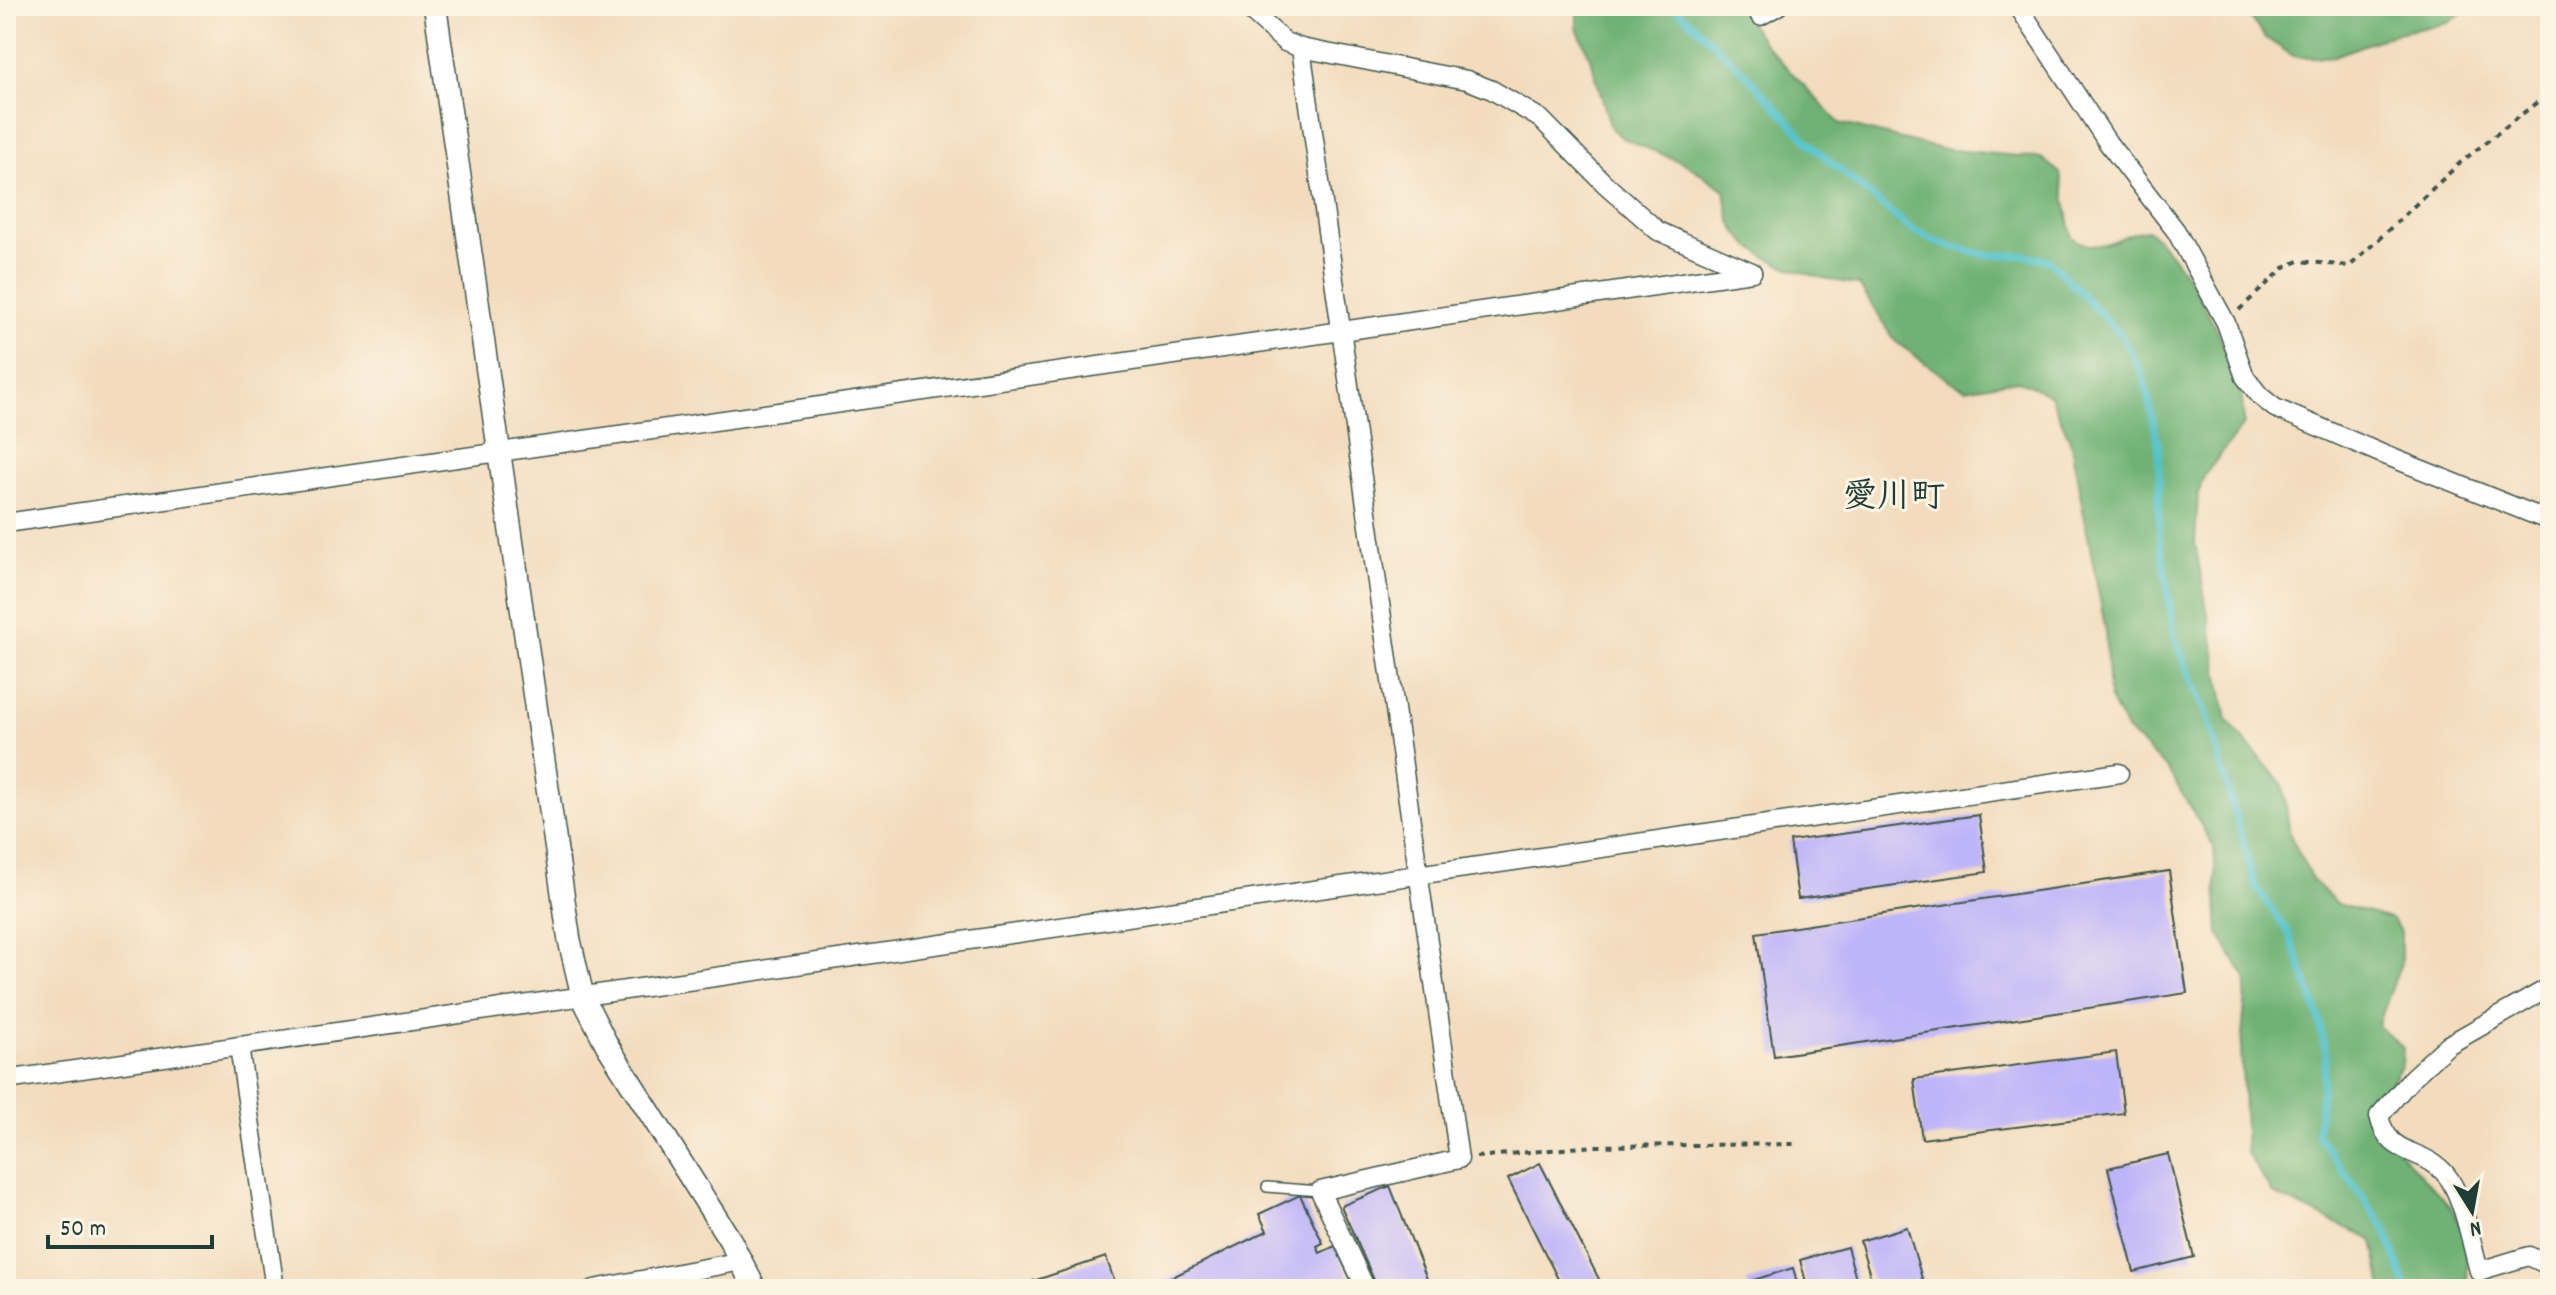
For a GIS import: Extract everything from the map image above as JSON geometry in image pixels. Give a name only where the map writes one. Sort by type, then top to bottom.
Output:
[{"type":"street","points":[[435,6],[569,938],[583,998],[607,1045],[742,1261],[755,1289]]},
{"type":"street","points":[[6,523],[1752,272],[1658,231],[1605,184],[1541,119],[1492,90],[1467,80],[1301,48],[1285,42],[1245,6]]},
{"type":"street","points":[[1760,16],[1778,6]]},
{"type":"street","points":[[2018,6],[2108,143],[2176,231],[2226,323],[2245,377],[2275,408],[2550,521]]},
{"type":"street","points":[[1301,48],[1459,1159],[1320,1191],[1366,1289]]},
{"type":"street","points":[[6,1080],[2119,773]]},
{"type":"street","points":[[2550,987],[2448,1045],[2413,1077],[2379,1116],[2383,1132],[2391,1144],[2425,1156],[2450,1180],[2479,1271],[2529,1256],[2550,1266]]},
{"type":"street","points":[[239,1046],[275,1289]]},
{"type":"street","points":[[594,1289],[742,1261]]},
{"type":"lane","points":[[1267,1187],[1320,1191]]},
{"type":"path","points":[[2226,323],[2286,266],[2299,261],[2350,266],[2461,162],[2550,92]]},
{"type":"path","points":[[1459,1159],[1506,1152],[1594,1146],[1797,1144]]},
{"type":"green space","points":[[1577,6],[1737,6],[1765,44],[1839,123],[1941,149],[2041,158],[2060,173],[2072,237],[2083,243],[2101,245],[2148,230],[2190,281],[2232,368],[2243,405],[2244,424],[2204,476],[2198,494],[2195,543],[2227,720],[2283,785],[2290,835],[2313,881],[2338,904],[2391,919],[2401,932],[2401,963],[2378,1026],[2403,1048],[2402,1065],[2374,1107],[2386,1137],[2453,1210],[2466,1240],[2468,1289],[2382,1289],[2373,1240],[2273,1194],[2246,1152],[2241,1048],[2247,980],[2219,935],[2214,847],[2168,770],[2125,728],[2109,697],[2105,627],[2070,440],[2050,395],[2018,380],[1966,389],[1895,341],[1859,285],[1789,268],[1757,251],[1731,222],[1725,190],[1686,164],[1622,138],[1610,126],[1591,59],[1577,28]]},
{"type":"green space","points":[[2170,6],[2474,6],[2448,23],[2397,33],[2331,57],[2295,57],[2266,38],[2244,11],[2228,8],[2174,14]]},
{"type":"building","points":[[1979,815],[1987,872],[1798,899],[1790,841]]},
{"type":"building","points":[[2169,871],[2187,993],[1774,1056],[1756,933]]},
{"type":"building","points":[[2116,1052],[2124,1113],[1922,1139],[1914,1079]]},
{"type":"building","points":[[2168,1154],[2194,1257],[2134,1272],[2108,1168]]},
{"type":"building","points":[[1540,1163],[1604,1289],[1563,1289],[1508,1179]]},
{"type":"building","points":[[1390,1186],[1431,1289],[1378,1289],[1341,1206]]},
{"type":"building","points":[[1300,1195],[1323,1243],[1317,1246],[1320,1253],[1335,1246],[1353,1284],[1343,1289],[1148,1289],[1267,1231],[1259,1214]]},
{"type":"building","points":[[1907,1227],[1925,1289],[1874,1289],[1860,1241]]},
{"type":"building","points":[[1847,1247],[1859,1289],[1808,1289],[1800,1260]]},
{"type":"building","points":[[1106,1257],[1117,1289],[1012,1289],[1012,1288]]},
{"type":"building","points":[[1793,1268],[1799,1289],[1749,1289],[1747,1282]]},
{"type":"waterway","points":[[1673,6],[1737,65],[1814,148],[1909,228],[1939,243],[1986,255],[2026,255],[2050,261],[2121,335],[2143,375],[2159,447],[2159,533],[2175,639],[2207,716],[2256,887],[2289,934],[2318,1014],[2326,1054],[2317,1134],[2385,1228],[2407,1289]]},
{"type":"district","name":"愛川町","points":[[1894,499]]}]
